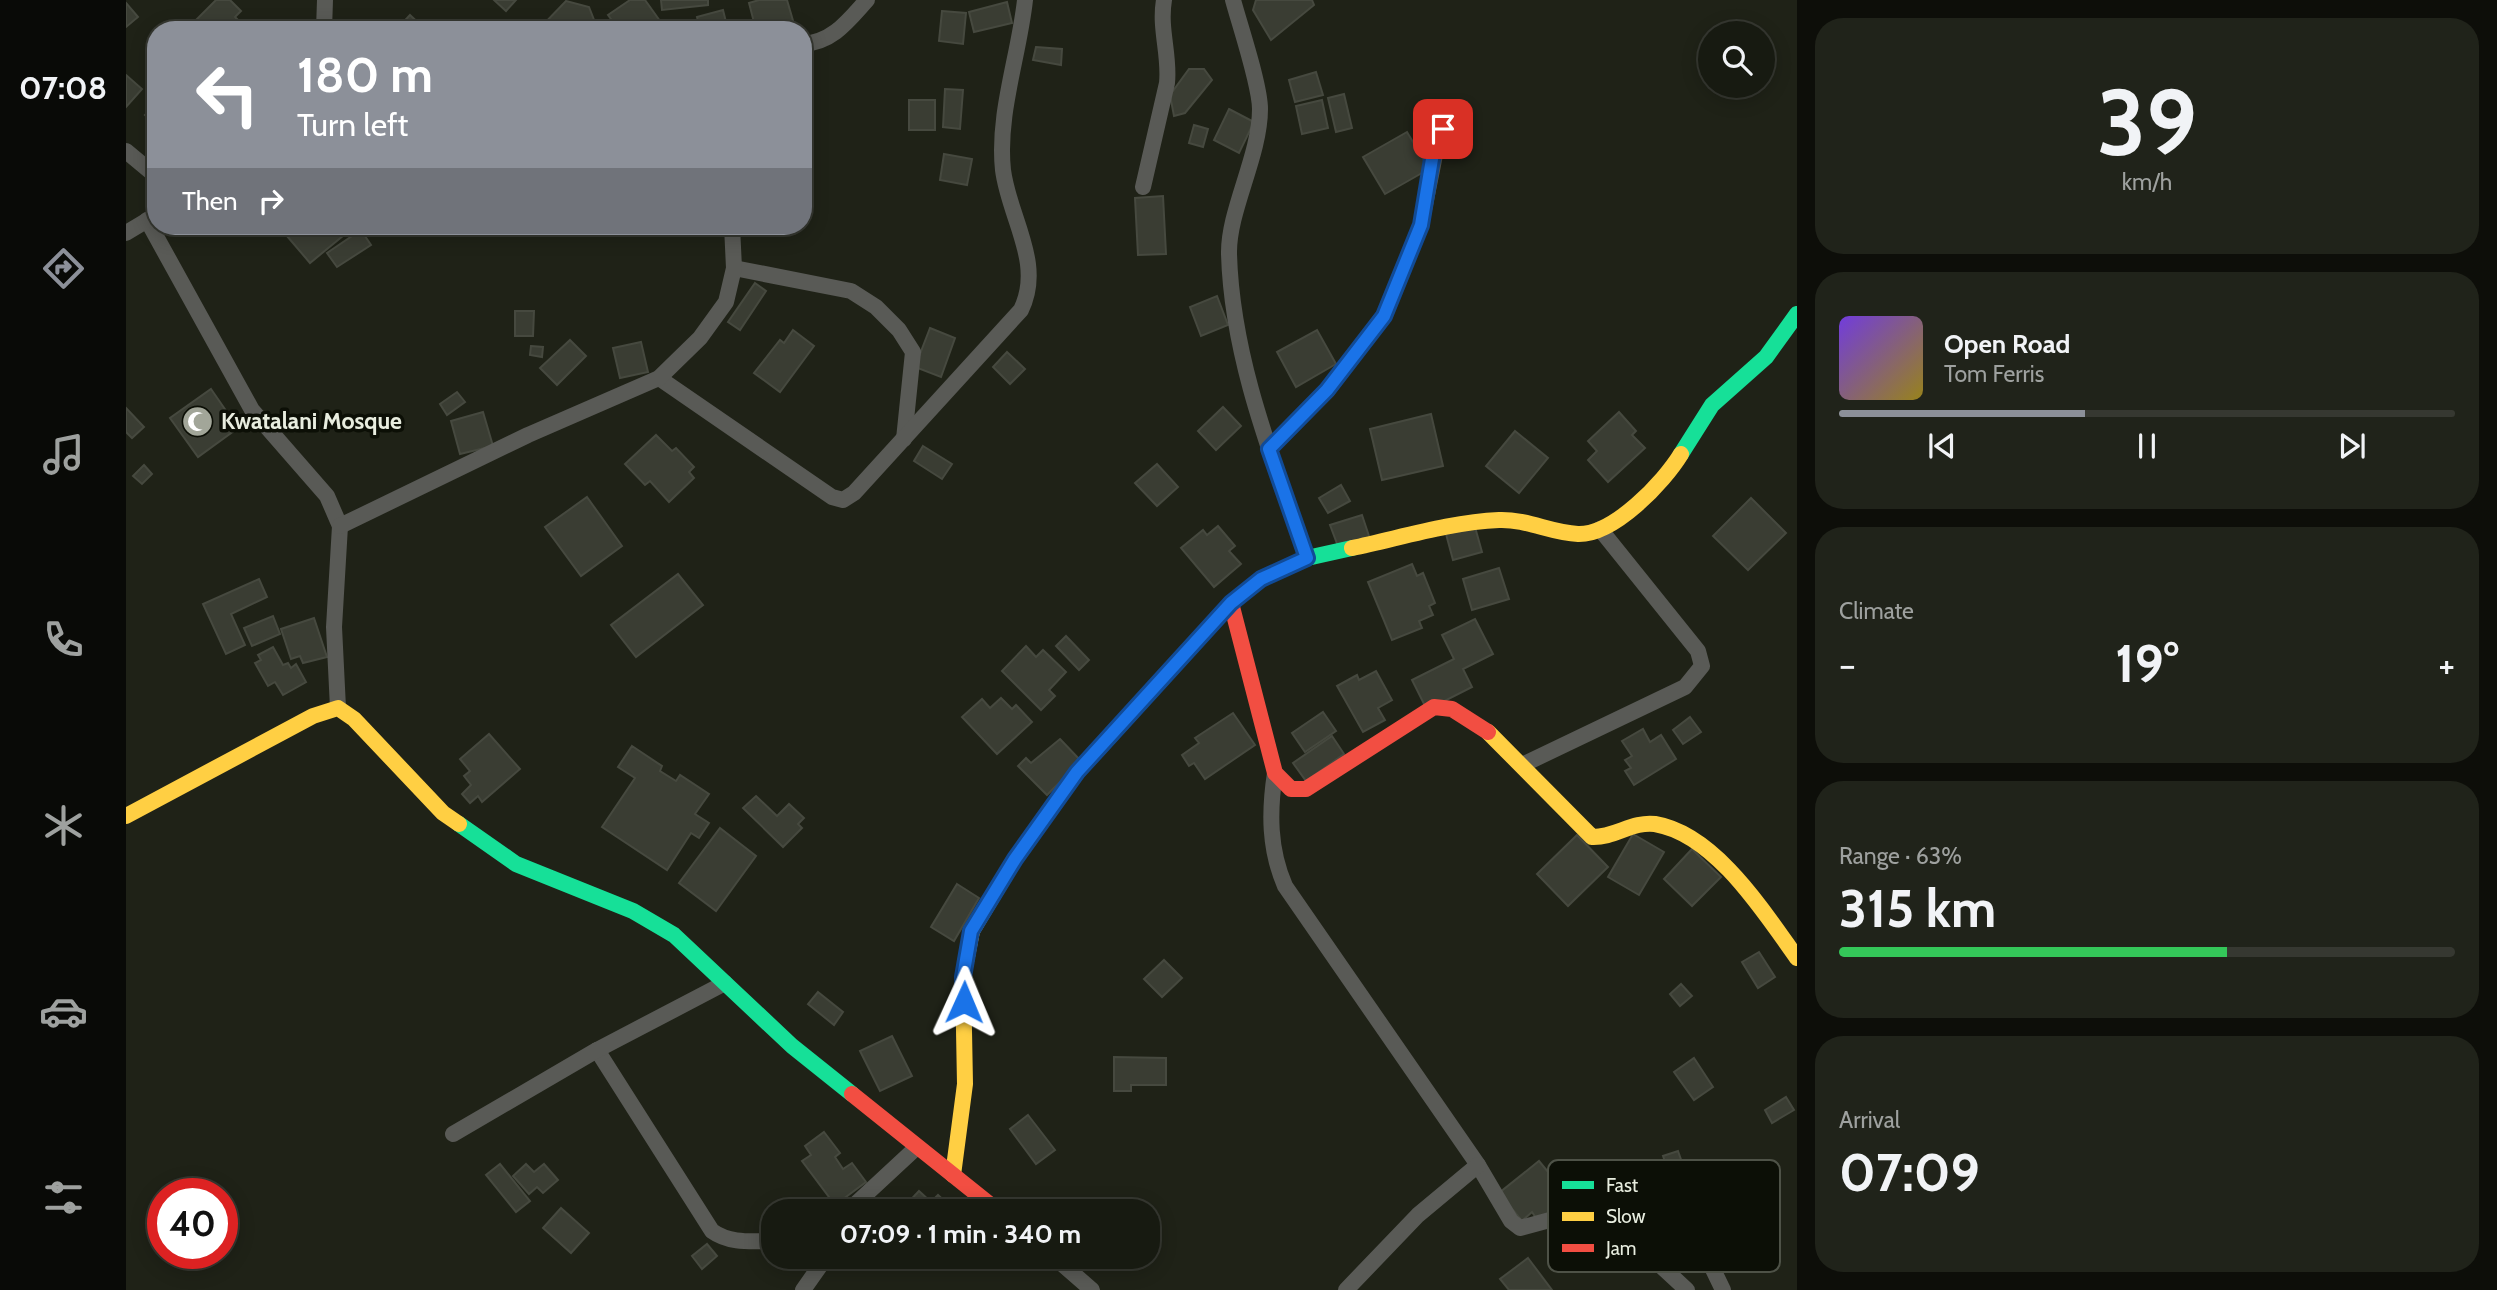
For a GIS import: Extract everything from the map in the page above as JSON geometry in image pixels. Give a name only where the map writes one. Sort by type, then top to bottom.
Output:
[{"type":"street","points":[[324,21],[325,0]]},
{"type":"street","points":[[812,42],[828,38],[842,29],[867,0]]},
{"type":"street","points":[[659,378],[832,497],[843,500],[854,494],[1021,310],[1029,293],[1031,270],[1004,174],[1002,149],[1025,0]]},
{"type":"street","points":[[1143,187],[1169,66],[1161,25],[1164,0]]},
{"type":"street","points":[[1233,0],[1260,107],[1253,154],[1230,234],[1231,296],[1239,345],[1269,449],[1307,558]]},
{"type":"street","points":[[1269,449],[1327,390],[1384,316],[1421,225],[1438,140],[1458,107]]},
{"type":"street","points":[[126,151],[147,168]]},
{"type":"street","points":[[126,233],[147,221]]},
{"type":"street","points":[[161,235],[252,410],[327,496],[340,526],[334,626],[338,708]]},
{"type":"street","points":[[340,526],[528,435],[659,378],[714,321],[726,302],[734,268],[732,235]]},
{"type":"street","points":[[734,268],[851,291],[876,307],[900,330],[913,352],[904,439]]},
{"type":"street","points":[[953,1175],[965,1084],[963,977],[971,931],[1015,859],[1077,772],[1231,603],[1261,579],[1307,558],[1448,527],[1499,520],[1525,521],[1579,534],[1600,529],[1649,495],[1671,470],[1712,405],[1766,357],[1797,314]]},
{"type":"street","points":[[1522,765],[1685,687],[1702,666],[1698,651],[1600,529]]},
{"type":"street","points":[[1231,603],[1275,773],[1287,789],[1297,792],[1306,789],[1434,707],[1446,705],[1462,710],[1522,765],[1592,837],[1602,838],[1635,825],[1663,825],[1713,854],[1730,870],[1797,958]]},
{"type":"street","points":[[126,816],[313,716],[338,708]]},
{"type":"street","points":[[338,708],[354,719],[443,813],[516,864],[633,911],[664,929],[792,1046],[983,1199]]},
{"type":"street","points":[[1275,773],[1271,797],[1272,842],[1275,863],[1285,886],[1478,1165],[1511,1221],[1520,1228],[1548,1220]]},
{"type":"street","points":[[453,1134],[597,1050],[724,983]]},
{"type":"street","points":[[597,1050],[712,1231],[722,1238],[761,1241]]},
{"type":"street","points":[[861,1199],[917,1147]]},
{"type":"street","points":[[1346,1290],[1418,1214],[1478,1165]]},
{"type":"street","points":[[803,1290],[818,1269]]},
{"type":"street","points":[[1068,1269],[1092,1290]]},
{"type":"street","points":[[1714,1272],[1723,1290]]},
{"type":"street","points":[[1669,1282],[1687,1290]]},
{"type":"building","points":[[216,0],[230,0],[241,11],[235,17],[239,21],[195,21]]},
{"type":"building","points":[[494,0],[516,0],[506,11]]},
{"type":"building","points":[[630,0],[645,0],[660,21],[612,21],[608,15]]},
{"type":"building","points":[[661,0],[708,0],[708,5],[662,10]]},
{"type":"building","points":[[759,0],[787,0],[793,21],[754,21],[749,3]]},
{"type":"building","points":[[1256,0],[1312,0],[1314,5],[1271,40],[1253,10]]},
{"type":"building","points":[[566,1],[589,7],[594,21],[547,21]]},
{"type":"building","points":[[1007,2],[1012,23],[974,32],[969,12]]},
{"type":"building","points":[[126,3],[138,17],[126,27]]},
{"type":"building","points":[[723,10],[726,21],[698,21],[697,17]]},
{"type":"building","points":[[942,11],[966,13],[963,44],[939,41]]},
{"type":"building","points":[[410,15],[416,21],[404,21]]},
{"type":"building","points":[[1036,47],[1062,49],[1061,65],[1033,60]]},
{"type":"building","points":[[1189,69],[1204,69],[1212,80],[1185,113],[1174,116],[1170,95]]},
{"type":"building","points":[[1316,72],[1323,95],[1295,102],[1289,80]]},
{"type":"building","points":[[126,75],[142,89],[126,107]]},
{"type":"building","points":[[945,89],[963,90],[960,129],[943,127]]},
{"type":"building","points":[[1344,94],[1352,128],[1336,132],[1328,98]]},
{"type":"building","points":[[909,100],[935,100],[935,130],[909,130]]},
{"type":"building","points":[[1322,100],[1328,128],[1302,134],[1296,106]]},
{"type":"building","points":[[1229,109],[1254,122],[1239,153],[1214,140]]},
{"type":"building","points":[[1194,125],[1208,129],[1203,147],[1189,143]]},
{"type":"building","points":[[1407,132],[1429,169],[1385,194],[1363,157]]},
{"type":"building","points":[[944,154],[972,159],[967,185],[940,180]]},
{"type":"building","points":[[1163,196],[1166,254],[1138,255],[1135,198]]},
{"type":"building","points":[[288,235],[344,235],[310,263]]},
{"type":"building","points":[[354,235],[364,235],[371,245],[337,267],[327,253]]},
{"type":"building","points":[[755,283],[766,291],[740,330],[728,322]]},
{"type":"building","points":[[1217,296],[1228,325],[1201,336],[1190,307]]},
{"type":"building","points":[[515,311],[534,311],[533,336],[515,336]]},
{"type":"building","points":[[930,328],[955,338],[941,377],[915,367]]},
{"type":"building","points":[[793,330],[814,346],[780,392],[754,373],[780,340],[784,343]]},
{"type":"building","points":[[1317,330],[1336,364],[1296,387],[1277,352]]},
{"type":"building","points":[[570,340],[586,356],[557,385],[540,368]]},
{"type":"building","points":[[641,342],[648,372],[620,378],[613,348]]},
{"type":"building","points":[[531,346],[543,347],[542,357],[530,355]]},
{"type":"building","points":[[1007,352],[1025,369],[1010,384],[993,367]]},
{"type":"building","points":[[211,389],[238,428],[198,457],[170,418]]},
{"type":"building","points":[[457,392],[465,402],[447,415],[440,404]]},
{"type":"building","points":[[1223,407],[1241,426],[1216,450],[1198,431]]},
{"type":"building","points":[[126,408],[144,427],[132,438],[126,432]]},
{"type":"building","points":[[483,412],[493,446],[460,454],[451,421]]},
{"type":"building","points":[[1619,412],[1636,431],[1632,435],[1645,448],[1608,482],[1588,460],[1597,451],[1588,441]]},
{"type":"building","points":[[1431,414],[1443,466],[1382,480],[1370,429]]},
{"type":"building","points":[[1515,431],[1548,458],[1519,493],[1486,466]]},
{"type":"building","points":[[656,435],[672,451],[676,448],[694,467],[689,472],[694,478],[669,502],[650,481],[645,485],[625,464]]},
{"type":"building","points":[[923,446],[952,464],[942,479],[914,461]]},
{"type":"building","points":[[1157,464],[1178,487],[1157,506],[1135,483]]},
{"type":"building","points":[[144,465],[152,474],[142,484],[133,476]]},
{"type":"building","points":[[1341,485],[1350,501],[1328,513],[1319,498]]},
{"type":"building","points":[[587,497],[622,546],[581,576],[545,527]]},
{"type":"building","points":[[1751,498],[1786,533],[1748,570],[1713,536]]},
{"type":"building","points":[[1362,515],[1370,539],[1339,549],[1330,525]]},
{"type":"building","points":[[1218,526],[1235,546],[1229,551],[1241,564],[1214,587],[1181,548],[1203,530],[1207,535]]},
{"type":"building","points":[[1475,527],[1482,552],[1453,560],[1446,534]]},
{"type":"building","points":[[1412,564],[1417,576],[1423,573],[1435,603],[1429,606],[1433,615],[1419,621],[1422,628],[1392,640],[1368,582]]},
{"type":"building","points":[[1499,568],[1509,599],[1472,610],[1463,579]]},
{"type":"building","points":[[678,574],[703,605],[636,657],[611,625]]},
{"type":"building","points":[[259,579],[267,597],[231,614],[245,645],[226,654],[203,604]]},
{"type":"building","points":[[273,616],[280,634],[252,646],[244,628]]},
{"type":"building","points":[[314,618],[327,657],[303,663],[300,656],[291,659],[281,629]]},
{"type":"building","points":[[1475,619],[1493,654],[1463,669],[1472,687],[1427,710],[1412,680],[1454,659],[1442,635]]},
{"type":"building","points":[[1066,636],[1089,660],[1079,670],[1056,646]]},
{"type":"building","points":[[1026,646],[1036,657],[1043,650],[1066,672],[1049,690],[1055,696],[1041,710],[1002,671]]},
{"type":"building","points":[[273,647],[283,665],[288,663],[291,668],[296,664],[306,682],[283,695],[275,682],[268,686],[255,663],[261,660],[258,655]]},
{"type":"building","points":[[1376,671],[1392,700],[1378,708],[1385,720],[1363,732],[1337,686],[1357,675],[1359,680]]},
{"type":"building","points":[[1001,698],[1012,709],[1016,705],[1032,722],[997,754],[962,717],[982,699],[990,708]]},
{"type":"building","points":[[1323,712],[1336,731],[1305,752],[1292,733]]},
{"type":"building","points":[[1233,713],[1255,745],[1205,779],[1194,763],[1189,766],[1182,755],[1199,743],[1195,738]]},
{"type":"building","points":[[1690,717],[1701,732],[1683,744],[1673,730]]},
{"type":"building","points":[[1643,729],[1650,742],[1661,735],[1676,759],[1634,785],[1625,771],[1631,768],[1625,760],[1632,756],[1622,741]]},
{"type":"building","points":[[489,734],[520,769],[482,802],[478,796],[470,803],[462,794],[471,785],[464,776],[470,771],[460,759]]},
{"type":"building","points":[[1332,736],[1344,754],[1306,781],[1293,763]]},
{"type":"building","points":[[1060,739],[1081,761],[1047,795],[1018,766],[1026,758],[1031,763]]},
{"type":"building","points":[[632,746],[662,766],[660,771],[676,781],[680,775],[709,794],[695,814],[709,823],[699,838],[691,833],[667,870],[602,827],[635,778],[618,767]]},
{"type":"building","points":[[756,796],[777,816],[789,804],[804,818],[798,824],[802,828],[783,847],[743,808]]},
{"type":"building","points":[[720,828],[756,856],[716,911],[679,883]]},
{"type":"building","points":[[1633,834],[1664,852],[1639,895],[1608,877]]},
{"type":"building","points":[[1577,835],[1608,867],[1568,906],[1537,874]]},
{"type":"building","points":[[1692,849],[1721,877],[1692,906],[1664,879]]},
{"type":"building","points":[[957,884],[979,898],[954,941],[931,927]]},
{"type":"building","points":[[1759,952],[1775,977],[1758,988],[1742,962]]},
{"type":"building","points":[[1164,960],[1182,978],[1162,997],[1144,979]]},
{"type":"building","points":[[1681,984],[1692,996],[1680,1006],[1670,994]]},
{"type":"building","points":[[818,992],[843,1012],[834,1025],[808,1004]]},
{"type":"building","points":[[892,1036],[912,1076],[880,1091],[860,1051]]},
{"type":"building","points":[[1114,1057],[1166,1058],[1166,1085],[1131,1085],[1131,1091],[1114,1091]]},
{"type":"building","points":[[1694,1058],[1713,1087],[1694,1100],[1674,1072]]},
{"type":"building","points":[[1786,1097],[1794,1110],[1772,1123],[1765,1110]]},
{"type":"building","points":[[1028,1115],[1055,1150],[1036,1164],[1010,1129]]},
{"type":"building","points":[[824,1132],[840,1153],[835,1157],[843,1169],[852,1163],[866,1182],[843,1199],[830,1199],[802,1161],[811,1155],[805,1146]]},
{"type":"building","points":[[1678,1151],[1681,1160],[1664,1160],[1663,1156]]},
{"type":"building","points":[[1539,1161],[1548,1172],[1548,1213],[1538,1221],[1532,1212],[1522,1221],[1499,1193]]},
{"type":"building","points":[[500,1164],[530,1201],[516,1212],[486,1175]]},
{"type":"building","points":[[526,1164],[534,1172],[544,1164],[558,1180],[543,1193],[537,1187],[529,1194],[513,1176]]},
{"type":"building","points":[[919,1191],[928,1199],[911,1199]]},
{"type":"building","points":[[561,1208],[589,1233],[571,1253],[543,1228]]},
{"type":"building","points":[[707,1244],[717,1256],[702,1269],[692,1256]]},
{"type":"building","points":[[1528,1258],[1552,1290],[1509,1290],[1500,1279]]},
{"type":"traffic: fast","points":[[1681,454],[1712,405],[1766,357],[1797,314]]},
{"type":"traffic: fast","points":[[1103,744],[1231,603],[1261,579],[1307,558],[1352,548]]},
{"type":"traffic: fast","points":[[459,824],[516,864],[633,911],[674,935],[792,1046],[852,1094]]},
{"type":"traffic: slow","points":[[1352,548],[1481,521],[1509,520],[1568,533],[1592,532],[1607,526],[1637,505],[1681,454]]},
{"type":"traffic: slow","points":[[126,816],[313,716],[338,708],[354,719],[443,813],[459,824]]},
{"type":"traffic: slow","points":[[1488,732],[1592,837],[1639,825],[1655,824],[1677,831],[1698,843],[1736,878],[1797,958]]},
{"type":"traffic: slow","points":[[953,1175],[965,1084],[963,977],[972,931],[1015,859],[1077,772],[1103,744]]},
{"type":"traffic: jam","points":[[1231,603],[1275,773],[1291,789],[1306,789],[1434,707],[1452,709],[1488,732]]},
{"type":"traffic: jam","points":[[852,1094],[983,1199]]},
{"type":"place","name":"Kwatalani Mosque","points":[[198,421]]},
{"type":"route","points":[[964,1002],[963,977],[971,931],[1015,859],[1077,772],[1146,700],[1231,603],[1261,579],[1307,558],[1269,449],[1327,390],[1384,316],[1402,278],[1421,225],[1429,190],[1433,153],[1443,129]]}]
